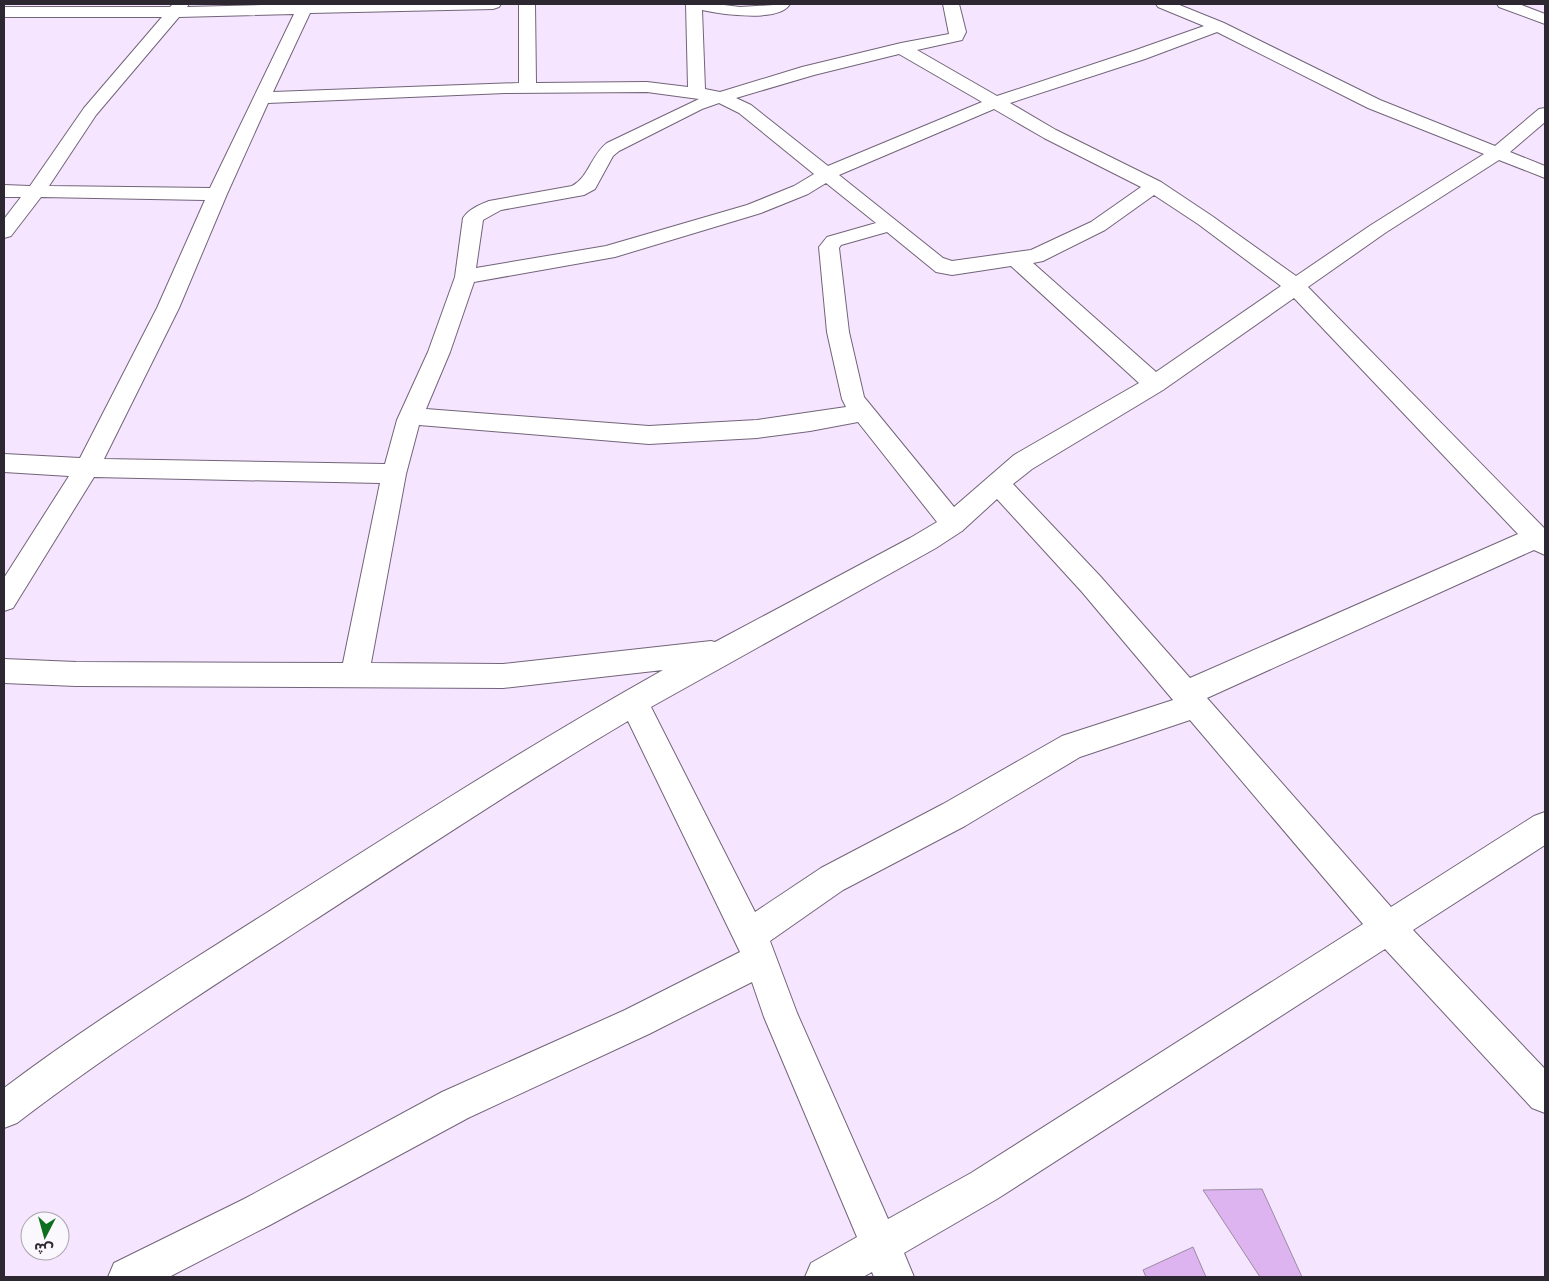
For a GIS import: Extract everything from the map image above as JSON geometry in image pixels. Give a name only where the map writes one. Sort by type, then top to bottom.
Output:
[{"type":"street","points":[[6,15],[39,7],[178,8],[493,4]]},
{"type":"street","points":[[527,4],[528,88]]},
{"type":"street","points":[[694,4],[698,93]]},
{"type":"street","points":[[698,4],[727,12],[772,8],[782,4]]},
{"type":"street","points":[[355,675],[394,474],[411,416],[439,352],[465,277],[473,218],[496,206],[577,191],[588,185],[605,153],[612,147],[696,105],[792,75],[901,48],[946,40],[956,36],[958,32],[951,4]]},
{"type":"street","points":[[1164,4],[1218,26],[1374,104],[1545,172]]},
{"type":"street","points":[[1505,4],[1545,19]]},
{"type":"street","points":[[4,600],[87,468],[168,308],[217,194],[305,6]]},
{"type":"street","points":[[4,232],[35,192],[90,112],[178,8]]},
{"type":"street","points":[[465,277],[608,252],[754,209],[801,190],[827,176],[994,103],[1139,55],[1218,26]]},
{"type":"street","points":[[128,1277],[257,1212],[455,1104],[637,1022],[755,947],[832,879],[954,815],[1072,746],[1190,699],[1541,541],[1295,286],[1205,220],[1154,186],[1050,134],[901,48]]},
{"type":"street","points":[[262,98],[528,88],[657,87],[722,98],[745,109],[827,176],[891,224],[936,263],[943,267],[952,268],[1036,256],[1098,226],[1154,186]]},
{"type":"street","points":[[4,1110],[44,1079],[147,1008],[422,831],[633,702],[931,539],[953,524],[1009,472],[1023,462],[1155,384],[1378,228],[1498,153],[1545,113]]},
{"type":"street","points":[[4,191],[217,194]]},
{"type":"street","points":[[891,224],[834,241],[829,247],[838,332],[853,399],[953,524]]},
{"type":"street","points":[[1016,259],[1155,384]]},
{"type":"street","points":[[411,416],[658,434],[784,426],[819,422],[863,412]]},
{"type":"street","points":[[4,463],[87,468],[394,474]]},
{"type":"street","points":[[998,484],[1090,584],[1388,928],[1545,1096]]},
{"type":"street","points":[[4,671],[76,674],[504,676],[722,652]]},
{"type":"street","points":[[633,702],[755,947],[782,1017],[887,1262]]},
{"type":"street","points":[[825,1277],[887,1262],[984,1186],[1545,827]]},
{"type":"building","points":[[1262,1189],[1302,1277],[1260,1277],[1203,1190]]},
{"type":"building","points":[[1193,1247],[1206,1277],[1146,1277],[1143,1270]]}]
